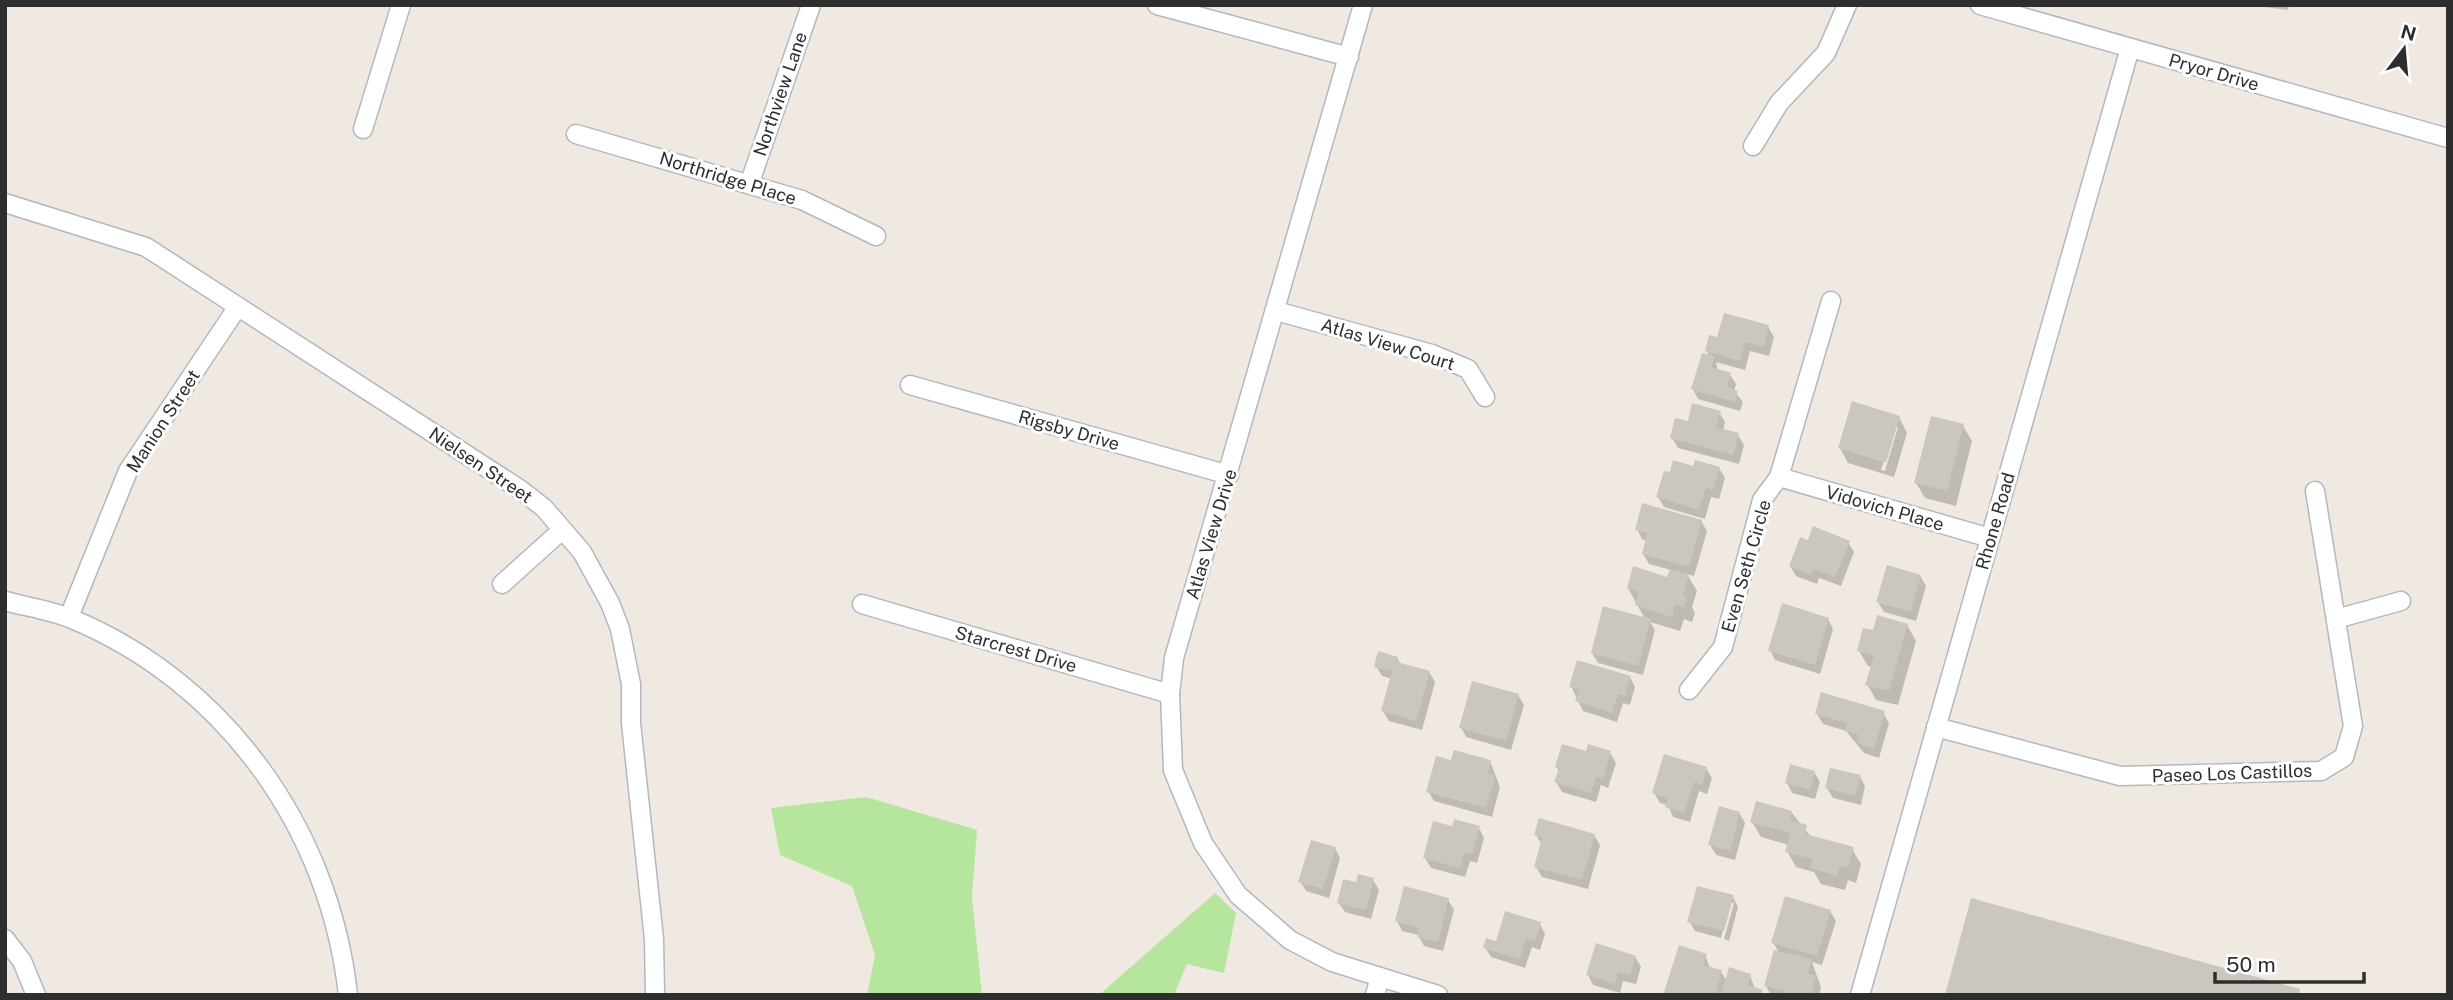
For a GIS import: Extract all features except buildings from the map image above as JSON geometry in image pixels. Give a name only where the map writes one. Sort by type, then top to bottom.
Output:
[{"type":"street","points":[[363,129],[401,5]]},
{"type":"street","name":"Northview Lane","points":[[750,182],[811,5]]},
{"type":"street","points":[[1157,5],[1349,57]]},
{"type":"street","name":"Atlas View Drive","points":[[1363,5],[1174,658],[1170,694],[1173,770],[1203,843],[1238,895],[1290,940],[1378,986],[1438,995]]},
{"type":"street","points":[[1753,146],[1779,103],[1826,53],[1847,5]]},
{"type":"street","name":"Pryor Drive","points":[[1980,5],[2448,138]]},
{"type":"street","name":"Rhone Road","points":[[1860,995],[2130,48]]},
{"type":"street","name":"Northridge Place","points":[[576,134],[750,182],[802,200],[876,236]]},
{"type":"street","name":"Nielsen Street","points":[[5,203],[146,247],[521,490],[582,552],[620,629],[627,656],[654,939],[655,995]]},
{"type":"street","name":"Even Seth Circle","points":[[1689,690],[1723,647],[1762,500],[1779,477],[1831,301]]},
{"type":"street","name":"Manion Street","points":[[69,617],[128,471],[237,308]]},
{"type":"street","name":"Atlas View Court","points":[[1276,311],[1432,354],[1468,369],[1485,397]]},
{"type":"street","name":"Rigsby Drive","points":[[910,385],[1228,475]]},
{"type":"street","name":"Vidovich Place","points":[[1779,477],[1990,538]]},
{"type":"street","name":"Paseo Los Castillos","points":[[1937,727],[2120,776],[2321,771],[2344,757],[2353,726],[2315,491]]},
{"type":"street","points":[[502,584],[562,530]]},
{"type":"street","points":[[5,601],[69,617],[103,633],[165,671],[220,720],[267,776],[287,807],[319,873],[339,937],[348,995]]},
{"type":"street","points":[[2336,619],[2401,601]]},
{"type":"street","name":"Starcrest Drive","points":[[862,604],[1170,694]]},
{"type":"street","points":[[5,939],[22,961],[36,995]]},
{"type":"green space","points":[[866,797],[977,830],[972,898],[982,995],[867,995],[875,955],[852,886],[780,855],[771,808]]},
{"type":"green space","points":[[1215,893],[1236,913],[1224,973],[1187,964],[1174,995],[1099,995]]}]
